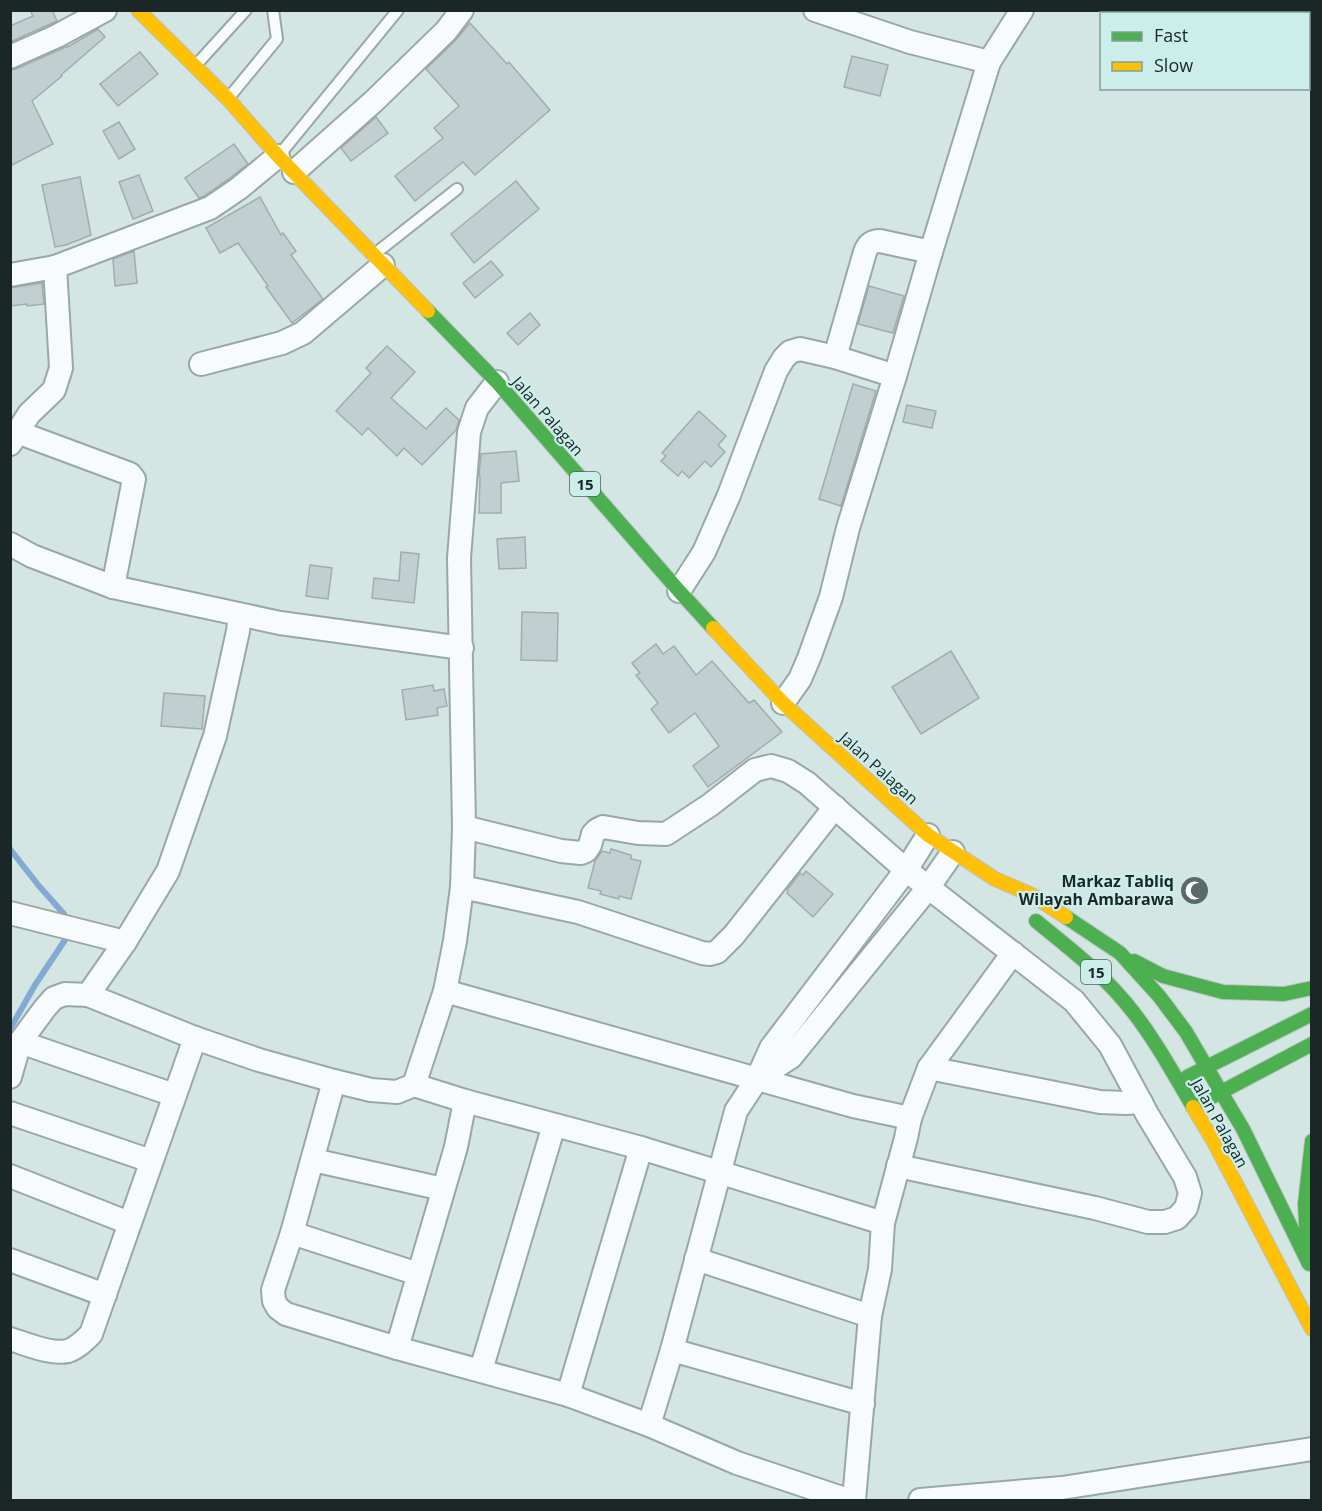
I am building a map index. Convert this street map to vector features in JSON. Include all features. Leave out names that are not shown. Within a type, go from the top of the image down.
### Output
[{"type":"main road","name":"Jalan Palagan","points":[[138,10],[228,99],[286,164],[497,382],[679,591],[783,703],[928,835],[995,879],[1032,895],[1120,954],[1159,996],[1208,1067],[1243,1129],[1310,1265]]},
{"type":"main road","name":"Jalan Palagan","points":[[995,879],[1020,907],[1080,956],[1125,1001],[1155,1042],[1214,1142],[1311,1329]]},
{"type":"main road","name":"15","points":[[1120,954],[1163,976],[1223,992],[1284,994],[1311,988]]},
{"type":"main road","points":[[1178,1082],[1311,1014]]},
{"type":"main road","points":[[1193,1107],[1311,1044]]},
{"type":"main road","points":[[1310,1265],[1305,1204],[1311,1141]]},
{"type":"street","points":[[10,57],[57,36],[105,10]]},
{"type":"street","points":[[10,275],[55,267],[210,208],[238,189],[286,164],[374,101],[446,31],[462,10]]},
{"type":"street","points":[[814,10],[873,20],[910,42],[989,62]]},
{"type":"street","points":[[783,703],[800,679],[831,597],[848,528],[989,62],[1017,14]]},
{"type":"street","points":[[835,357],[865,252],[870,244],[880,241],[931,252]]},
{"type":"street","points":[[201,364],[282,343],[303,333],[379,260]]},
{"type":"street","points":[[55,267],[61,368],[54,390],[17,426],[130,474],[134,479],[113,587]]},
{"type":"street","points":[[679,591],[704,552],[729,495],[776,371],[790,352],[800,349],[835,357],[895,376]]},
{"type":"street","points":[[414,1085],[445,991],[455,941],[462,887],[464,827],[459,558],[470,432],[477,408],[497,382]]},
{"type":"street","points":[[10,544],[32,556],[113,587],[280,623],[462,648]]},
{"type":"street","points":[[88,995],[125,942],[168,871],[215,736],[240,615]]},
{"type":"street","points":[[464,827],[561,851],[580,853],[586,851],[593,834],[603,827],[638,833],[666,834],[710,805],[755,770],[771,766],[788,771],[807,783],[928,888],[1074,1001],[1110,1045],[1185,1177],[1190,1193],[1186,1208],[1177,1218],[1165,1222],[1148,1222],[1095,1208],[898,1166]]},
{"type":"street","points":[[462,887],[578,912],[710,954],[717,952],[734,935],[835,807]]},
{"type":"street","points":[[649,1425],[672,1350],[736,1111],[757,1079],[771,1047],[906,870],[928,835]]},
{"type":"street","points":[[757,1079],[791,1057],[928,888],[953,852]]},
{"type":"street","points":[[10,914],[125,942]]},
{"type":"street","points":[[854,1500],[870,1316],[880,1269],[883,1223],[910,1118],[928,1068],[1013,953]]},
{"type":"street","points":[[445,991],[853,1106],[910,1118]]},
{"type":"street","points":[[10,1077],[20,1042],[45,1008],[54,999],[65,994],[88,995],[195,1038],[259,1060],[371,1090],[398,1092],[414,1085],[640,1148],[883,1223]]},
{"type":"street","points":[[10,1339],[54,1352],[67,1351],[92,1334],[195,1038]]},
{"type":"street","points":[[20,1042],[174,1095]]},
{"type":"street","points":[[928,1068],[1100,1102],[1141,1102]]},
{"type":"street","points":[[334,1081],[292,1233],[273,1290],[274,1301],[278,1308],[286,1314],[397,1348],[568,1395],[649,1425],[737,1463],[848,1500]]},
{"type":"street","points":[[397,1348],[456,1147],[465,1101]]},
{"type":"street","points":[[10,1113],[151,1161]]},
{"type":"street","points":[[481,1370],[555,1125]]},
{"type":"street","points":[[568,1395],[640,1148]]},
{"type":"street","points":[[313,1160],[443,1190]]},
{"type":"street","points":[[10,1176],[129,1223]]},
{"type":"street","points":[[292,1233],[418,1274]]},
{"type":"street","points":[[696,1259],[870,1316]]},
{"type":"street","points":[[10,1260],[105,1295]]},
{"type":"street","points":[[672,1350],[863,1404]]},
{"type":"street","points":[[920,1500],[1062,1488],[1311,1449]]},
{"type":"lane","points":[[195,67],[246,10]]},
{"type":"lane","points":[[228,99],[277,39],[273,10]]},
{"type":"lane","points":[[286,164],[398,10]]},
{"type":"lane","points":[[379,260],[457,189]]},
{"type":"building","points":[[30,10],[52,10],[57,21],[10,42],[10,26],[33,16]]},
{"type":"building","points":[[470,23],[507,64],[509,62],[550,110],[475,175],[463,162],[415,201],[395,176],[443,138],[434,128],[459,106],[426,69]]},
{"type":"building","points":[[98,29],[105,37],[32,101],[53,144],[10,166],[10,70],[68,47]]},
{"type":"building","points":[[140,52],[158,74],[118,106],[100,84]]},
{"type":"building","points":[[852,56],[888,65],[880,96],[844,87]]},
{"type":"building","points":[[376,117],[388,133],[351,161],[341,148]]},
{"type":"building","points":[[119,122],[135,149],[119,159],[103,131]]},
{"type":"building","points":[[234,144],[248,164],[199,198],[185,178]]},
{"type":"building","points":[[139,175],[153,211],[133,219],[119,182]]},
{"type":"building","points":[[80,177],[91,235],[55,247],[42,185]]},
{"type":"building","points":[[516,181],[539,209],[474,263],[451,234]]},
{"type":"building","points":[[260,197],[281,235],[283,233],[296,251],[291,255],[323,299],[292,323],[238,243],[220,253],[206,228]]},
{"type":"building","points":[[134,251],[137,283],[115,286],[113,259]]},
{"type":"building","points":[[491,261],[503,275],[475,298],[463,283]]},
{"type":"building","points":[[42,283],[44,304],[10,306],[10,288]]},
{"type":"building","points":[[869,286],[904,296],[893,333],[858,324]]},
{"type":"building","points":[[530,313],[540,325],[518,345],[507,333]]},
{"type":"building","points":[[387,346],[415,372],[391,398],[426,429],[446,408],[459,420],[456,430],[422,465],[404,448],[397,456],[368,428],[362,435],[336,411],[371,373],[366,368]]},
{"type":"building","points":[[853,384],[876,391],[841,506],[819,499]]},
{"type":"building","points":[[907,405],[936,411],[932,428],[903,422]]},
{"type":"building","points":[[699,411],[726,436],[718,445],[725,452],[711,467],[705,461],[689,478],[682,471],[678,476],[661,461],[666,456],[662,453]]},
{"type":"building","points":[[516,451],[519,481],[501,483],[501,513],[479,513],[481,454]]},
{"type":"building","points":[[525,537],[526,568],[499,569],[497,539]]},
{"type":"building","points":[[401,552],[419,554],[414,603],[372,598],[374,578],[399,581]]},
{"type":"building","points":[[310,565],[332,568],[328,599],[306,596]]},
{"type":"building","points":[[522,612],[558,613],[557,661],[521,660]]},
{"type":"building","points":[[656,644],[663,654],[674,646],[696,675],[712,661],[749,703],[754,700],[782,732],[708,787],[693,766],[719,746],[695,713],[669,733],[651,709],[658,703],[636,675],[640,673],[632,663]]},
{"type":"building","points":[[951,651],[979,698],[921,734],[892,687]]},
{"type":"building","points":[[433,685],[434,691],[444,689],[447,706],[437,708],[438,715],[406,720],[402,690]]},
{"type":"building","points":[[164,693],[205,696],[202,729],[161,726]]},
{"type":"building","points":[[611,849],[631,855],[631,859],[641,861],[631,899],[619,896],[619,899],[588,888],[595,861],[602,851],[610,853]]},
{"type":"building","points":[[806,871],[833,894],[813,917],[787,893],[800,873],[803,875]]},
{"type":"waterway","points":[[10,849],[64,914],[64,923]]},
{"type":"waterway","points":[[10,1029],[35,985],[65,940],[65,933]]},
{"type":"traffic: fast","points":[[428,311],[497,382],[713,628]]},
{"type":"traffic: fast","points":[[1066,917],[1120,953],[1159,996],[1186,1032],[1221,1092]]},
{"type":"traffic: fast","points":[[1036,921],[1094,969],[1125,1002],[1153,1040],[1193,1107],[1312,1044]]},
{"type":"traffic: fast","points":[[1134,961],[1163,976],[1223,992],[1284,994],[1312,988]]},
{"type":"traffic: fast","points":[[1187,1077],[1312,1014]]},
{"type":"traffic: fast","points":[[1221,1092],[1243,1129],[1309,1264]]},
{"type":"traffic: fast","points":[[1308,1262],[1305,1204],[1312,1141]]},
{"type":"traffic: slow","points":[[138,10],[228,99],[278,156],[428,311]]},
{"type":"traffic: slow","points":[[713,628],[783,703],[928,835],[995,879],[1032,895],[1066,917]]},
{"type":"traffic: slow","points":[[1193,1107],[1214,1142],[1312,1329]]},
{"type":"place","name":"Markaz Tabliq Wilayah Ambarawa","points":[[1195,890]]}]
